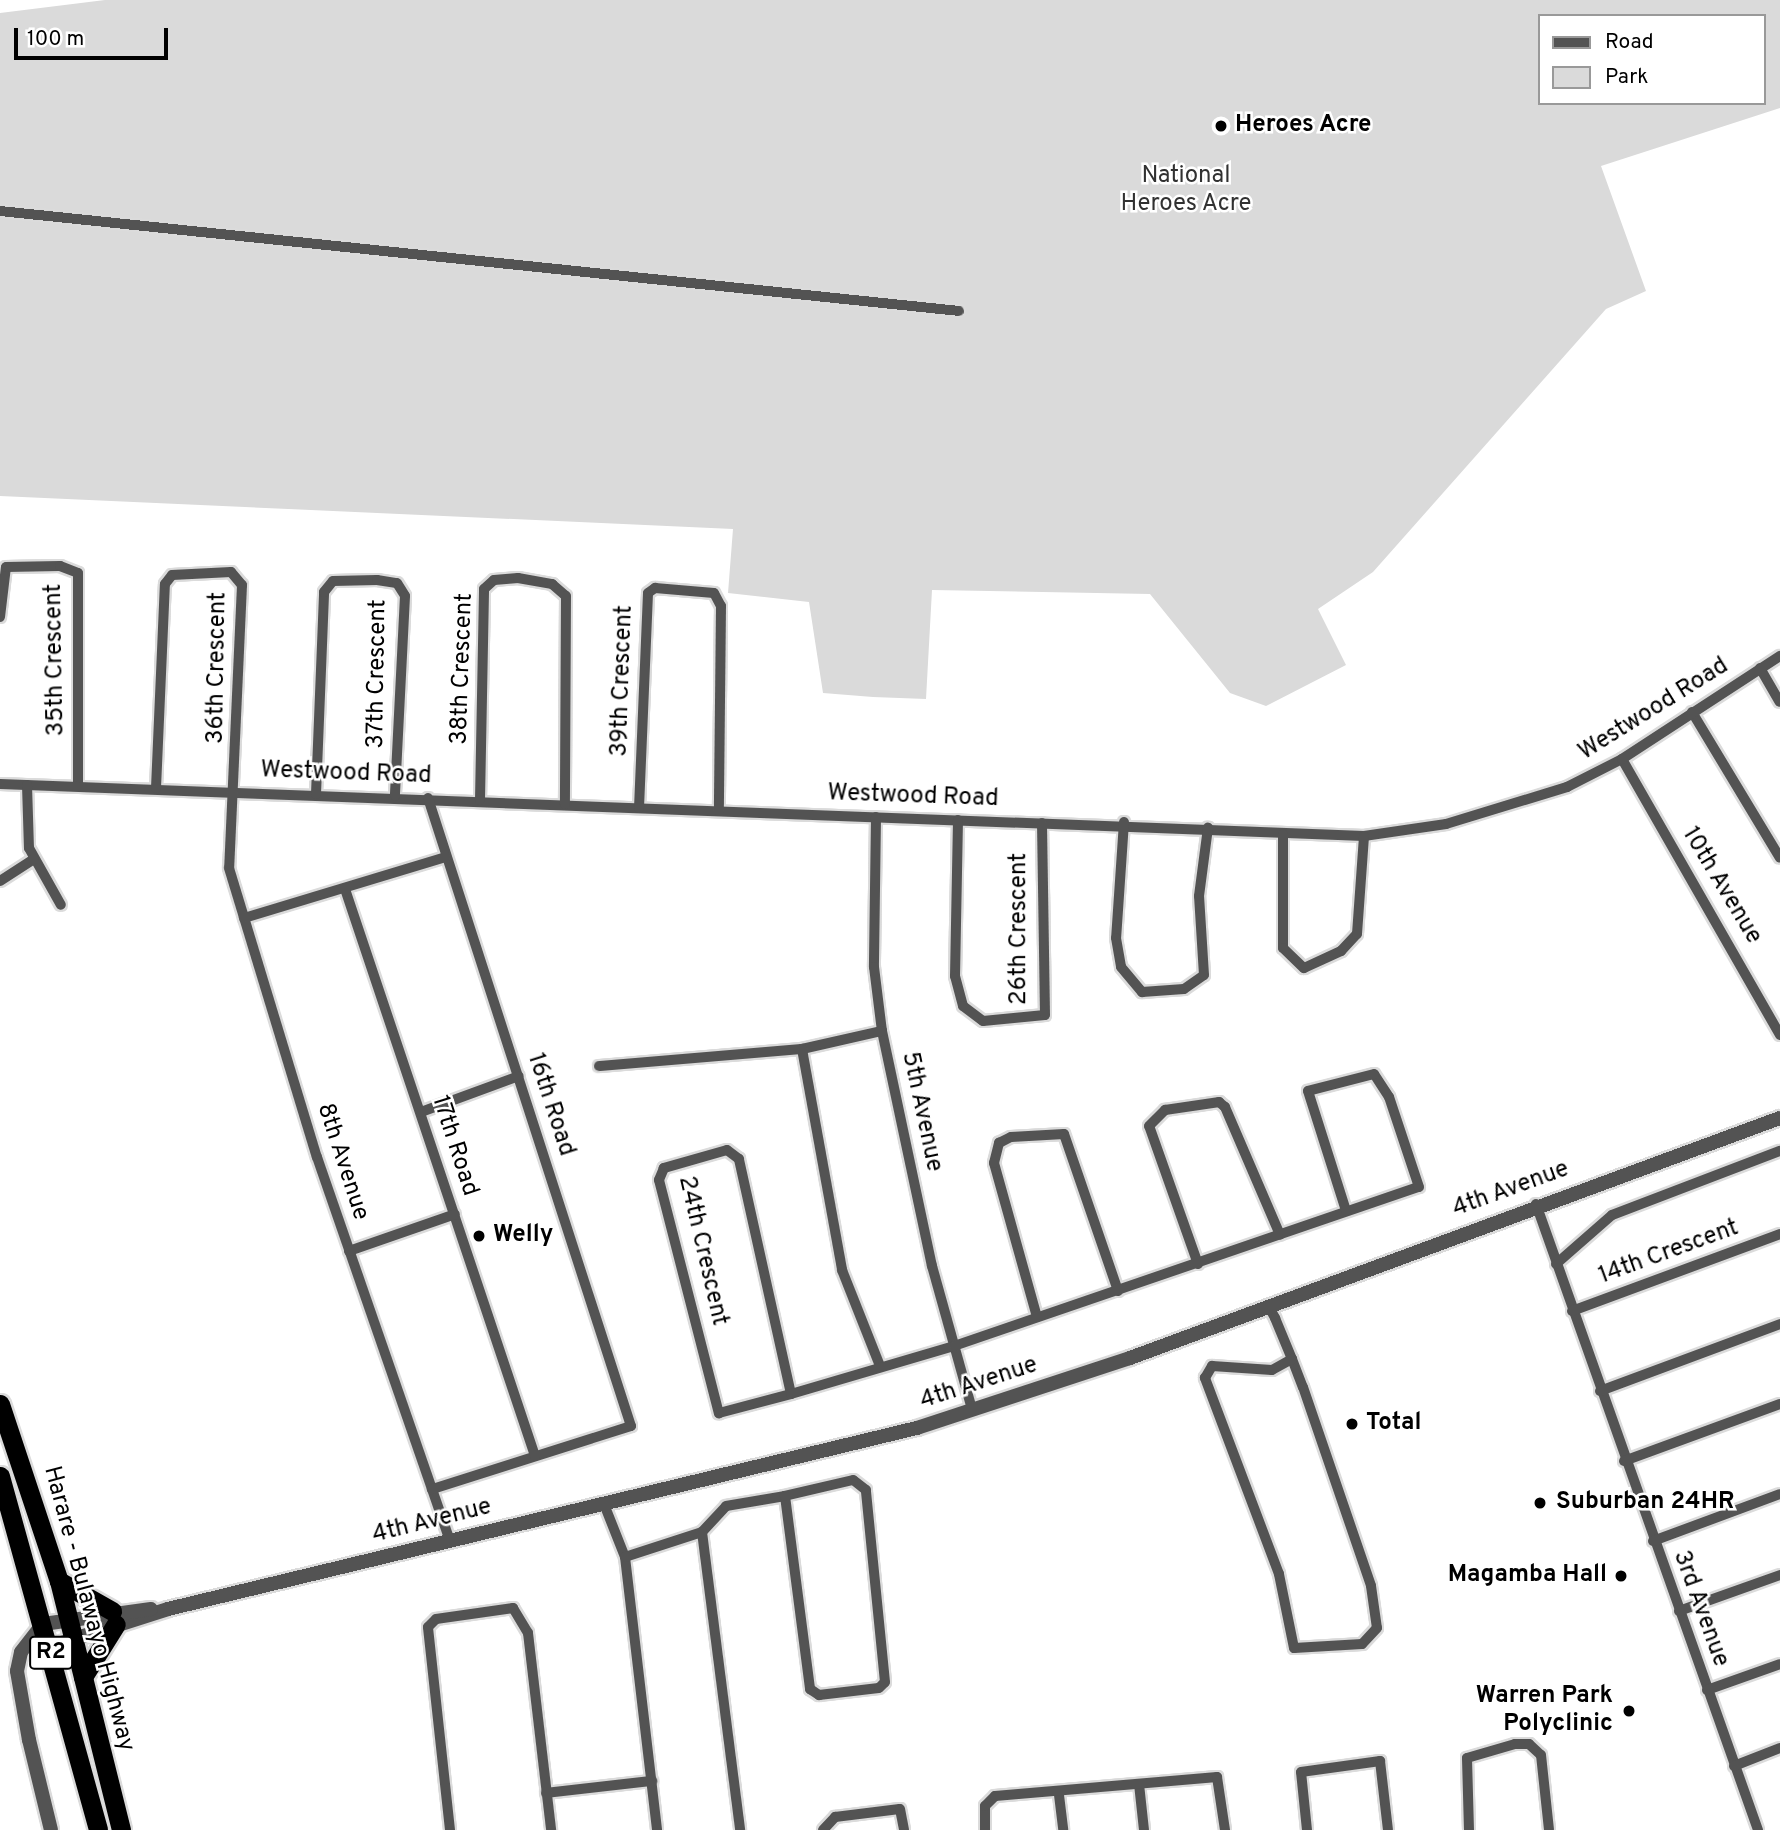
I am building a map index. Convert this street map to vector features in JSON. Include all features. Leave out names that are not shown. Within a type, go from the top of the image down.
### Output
[{"type":"highway","name":"Harare - Bulawayo Highway","points":[[0,1404],[59,1581],[121,1830]]},
{"type":"highway","name":"Harare - Bulawayo Highway","points":[[0,1476],[43,1623],[40,1644],[98,1830]]},
{"type":"highway","points":[[59,1581],[114,1617],[83,1676]]},
{"type":"street","points":[[0,211],[959,311]]},
{"type":"street","name":"35th Crescent","points":[[0,617],[6,567],[60,566],[78,573],[78,786]]},
{"type":"street","name":"36th Crescent","points":[[156,788],[165,584],[172,575],[211,571],[231,572],[242,585],[237,791]]},
{"type":"street","name":"38th Crescent","points":[[480,800],[484,589],[494,580],[518,578],[552,584],[566,596],[565,804]]},
{"type":"street","name":"37th Crescent","points":[[316,794],[324,592],[333,581],[377,580],[397,583],[405,596],[396,796]]},
{"type":"street","name":"39th Crescent","points":[[639,808],[648,593],[655,588],[714,593],[721,606],[719,811]]},
{"type":"street","name":"Westwood Road","points":[[0,784],[396,796],[1042,823],[1124,822],[1283,834],[1364,836],[1504,809],[1622,759],[1780,656]]},
{"type":"street","points":[[1760,668],[1780,702]]},
{"type":"street","points":[[1692,712],[1780,858]]},
{"type":"street","name":"10th Avenue","points":[[1622,759],[1780,1035]]},
{"type":"street","points":[[27,785],[34,859],[61,905]]},
{"type":"street","name":"8th Avenue","points":[[237,791],[228,860],[244,918],[349,1251],[450,1540]]},
{"type":"street","name":"16th Road","points":[[428,798],[631,1426],[535,1456]]},
{"type":"street","name":"5th Avenue","points":[[876,817],[874,967],[883,1031],[954,1346],[972,1409]]},
{"type":"street","name":"26th Crescent","points":[[958,820],[955,976],[963,1006],[983,1021],[1045,1015],[1042,823]]},
{"type":"street","points":[[1124,822],[1116,938],[1121,967],[1142,992],[1184,989],[1204,975],[1199,896],[1208,828]]},
{"type":"street","points":[[1283,834],[1283,948],[1304,968],[1341,951],[1357,934],[1364,836]]},
{"type":"street","points":[[244,918],[345,890],[446,857]]},
{"type":"street","points":[[0,881],[34,859]]},
{"type":"street","name":"17th Road","points":[[345,890],[535,1456]]},
{"type":"street","points":[[599,1066],[802,1049],[883,1031]]},
{"type":"street","points":[[802,1049],[842,1270],[880,1366]]},
{"type":"street","points":[[421,1112],[519,1076]]},
{"type":"street","points":[[791,1394],[954,1346],[1419,1187],[1379,1076],[1308,1091],[1346,1211]]},
{"type":"street","points":[[1198,1264],[1149,1126],[1165,1110],[1219,1102],[1225,1107],[1280,1236]]},
{"type":"street","name":"4th Avenue","points":[[114,1617],[168,1609],[450,1540],[844,1449],[972,1409],[1269,1307],[1536,1204],[1780,1118]]},
{"type":"street","points":[[1037,1317],[994,1163],[999,1143],[1011,1137],[1064,1134],[1118,1291]]},
{"type":"street","name":"24th Crescent","points":[[727,1150],[741,1163],[791,1394],[719,1412],[659,1180],[664,1168],[688,1158],[727,1150]]},
{"type":"street","points":[[1556,1264],[1612,1214],[1780,1151]]},
{"type":"street","name":"3rd Avenue","points":[[1536,1204],[1624,1461],[1758,1830]]},
{"type":"street","points":[[349,1251],[455,1214]]},
{"type":"street","name":"14th Crescent","points":[[1572,1311],[1780,1234]]},
{"type":"street","points":[[1269,1307],[1292,1359],[1371,1586],[1377,1628],[1362,1644],[1294,1648],[1279,1574],[1205,1378],[1212,1366],[1272,1370],[1292,1359]]},
{"type":"street","points":[[1600,1391],[1780,1324]]},
{"type":"street","points":[[1624,1461],[1780,1404]]},
{"type":"street","points":[[432,1489],[535,1456]]},
{"type":"street","points":[[625,1557],[702,1532],[726,1506],[853,1480],[866,1490],[885,1682],[879,1688],[819,1695],[810,1689],[785,1496]]},
{"type":"street","points":[[1653,1541],[1780,1494]]},
{"type":"street","points":[[604,1504],[625,1557],[657,1830]]},
{"type":"street","points":[[702,1532],[740,1830]]},
{"type":"street","points":[[1679,1611],[1780,1575]]},
{"type":"street","points":[[450,1830],[427,1632],[436,1619],[518,1612],[528,1633],[551,1830]]},
{"type":"street","points":[[43,1623],[67,1616],[114,1617]]},
{"type":"street","points":[[51,1830],[17,1671],[40,1644],[73,1640],[114,1617]]},
{"type":"street","points":[[1707,1690],[1780,1664]]},
{"type":"street","points":[[1469,1830],[1467,1758],[1515,1744],[1529,1744],[1541,1755],[1549,1830]]},
{"type":"street","points":[[1734,1766],[1780,1748]]},
{"type":"street","points":[[1307,1830],[1301,1772],[1380,1761],[1388,1830]]},
{"type":"street","points":[[985,1830],[984,1812],[995,1796],[1059,1795],[1217,1777],[1225,1830]]},
{"type":"street","points":[[546,1793],[652,1781]]},
{"type":"street","points":[[1139,1784],[1144,1830]]},
{"type":"street","points":[[1059,1795],[1063,1830]]},
{"type":"street","points":[[823,1830],[835,1817],[900,1809],[904,1830]]},
{"type":"green space","name":"National Heroes Acre","points":[[105,0],[1780,0],[1780,108],[1601,166],[1646,291],[1606,309],[1373,572],[1318,609],[1346,665],[1266,706],[1230,693],[1150,594],[932,590],[926,699],[823,693],[809,602],[728,593],[733,529],[0,496],[0,13]]},
{"type":"place","name":"Heroes Acre","points":[[1221,126]]},
{"type":"place","name":"Welly","points":[[479,1236]]},
{"type":"place","name":"Total","points":[[1352,1424]]},
{"type":"place","name":"Suburban 24HR","points":[[1540,1503]]},
{"type":"place","name":"Magamba Hall","points":[[1621,1576]]},
{"type":"place","name":"Warren Park Polyclinic","points":[[1629,1711]]}]
